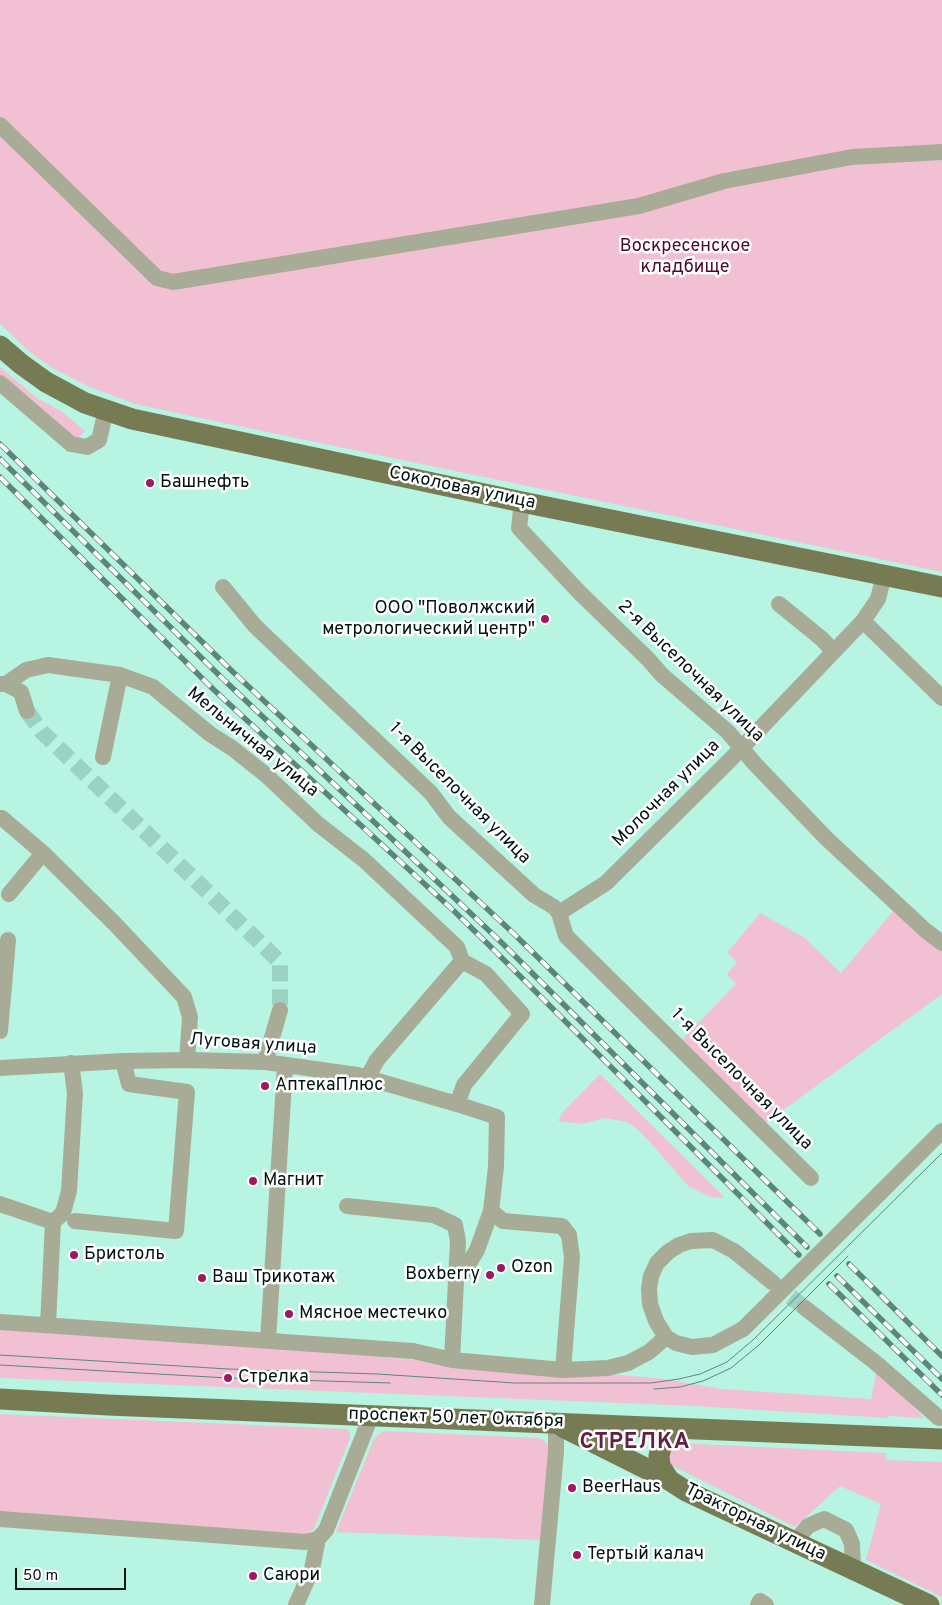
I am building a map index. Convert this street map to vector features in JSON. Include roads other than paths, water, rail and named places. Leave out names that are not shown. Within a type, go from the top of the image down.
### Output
[{"type":"main road","name":"Соколовая улица","points":[[0,346],[20,364],[46,382],[85,403],[132,419],[522,502],[942,587]]},
{"type":"main road","name":"проспект 50 лет Октября","points":[[0,1399],[942,1440]]},
{"type":"main road","name":"Тракторная улица","points":[[556,1423],[669,1480],[686,1491],[853,1569],[920,1603]]},
{"type":"main road","points":[[669,1480],[660,1466],[659,1456],[661,1447],[668,1436],[682,1429]]},
{"type":"street","points":[[0,125],[157,278],[174,282],[639,206],[724,181],[852,157],[942,152]]},
{"type":"street","points":[[0,383],[71,444],[87,446],[99,440],[106,410]]},
{"type":"street","name":"2-я Выселочная улица","points":[[522,502],[519,528],[580,593],[662,675],[728,732],[755,764],[827,839],[925,930],[942,943]]},
{"type":"street","name":"Молочная улица","points":[[559,913],[606,883],[863,621],[878,599],[884,576]]},
{"type":"street","name":"1-я Выселочная улица","points":[[223,587],[255,626],[431,793],[448,818],[534,895],[554,907],[559,913],[566,936],[811,1178]]},
{"type":"street","points":[[779,604],[822,639],[833,652]]},
{"type":"street","points":[[863,621],[942,698]]},
{"type":"street","name":"Мельничная улица","points":[[3,684],[26,670],[48,666],[120,676],[153,687],[210,734],[232,748],[266,775],[318,824],[364,860],[457,947],[462,961]]},
{"type":"street","points":[[103,757],[120,676]]},
{"type":"street","points":[[3,684],[21,692],[27,711]]},
{"type":"street","points":[[0,818],[43,853],[115,924],[184,997],[190,1017],[188,1060]]},
{"type":"street","points":[[9,894],[43,853]]},
{"type":"street","points":[[0,1031],[8,940]]},
{"type":"street","points":[[367,1078],[377,1060],[462,961],[486,974],[522,1014],[464,1085],[457,1104]]},
{"type":"street","points":[[265,1062],[280,1010]]},
{"type":"street","name":"Луговая улица","points":[[0,1068],[71,1063],[188,1060],[265,1062],[357,1074],[497,1117],[496,1167],[491,1211]]},
{"type":"street","points":[[74,1221],[176,1230],[187,1092],[129,1084],[123,1061]]},
{"type":"street","points":[[48,1325],[53,1222],[63,1213],[69,1191],[75,1093],[71,1063]]},
{"type":"street","points":[[268,1341],[285,1066]]},
{"type":"street","points":[[772,1282],[734,1251],[713,1240],[691,1240],[668,1252],[657,1263],[650,1276],[650,1304],[656,1321],[666,1337],[676,1342],[692,1346],[713,1345],[744,1329],[942,1131]]},
{"type":"street","points":[[0,1204],[53,1222]]},
{"type":"street","points":[[347,1206],[434,1215],[455,1225],[458,1240],[452,1360]]},
{"type":"street","points":[[456,1274],[463,1273],[477,1250],[491,1211],[503,1221],[562,1226],[569,1235],[572,1257],[563,1370]]},
{"type":"street","points":[[805,1308],[876,1363],[939,1418]]},
{"type":"street","points":[[0,1322],[413,1351],[452,1360],[563,1370],[608,1368],[628,1363],[649,1352],[666,1337]]},
{"type":"street","points":[[296,1605],[312,1568],[318,1539],[326,1530],[371,1416]]},
{"type":"street","points":[[542,1605],[556,1452],[556,1423]]},
{"type":"street","points":[[0,1519],[305,1542],[318,1539]]},
{"type":"street","points":[[795,1542],[808,1526],[824,1519],[846,1530],[852,1544],[853,1569]]},
{"type":"street","points":[[758,1605],[760,1601],[766,1605]]},
{"type":"tunnel","points":[[27,711],[42,732],[280,962],[280,1010]]},
{"type":"tunnel","points":[[772,1282],[805,1308]]},
{"type":"tram line","points":[[0,1355],[228,1369],[377,1374],[515,1383],[651,1383],[679,1379],[700,1374],[727,1362],[754,1339],[942,1153]]},
{"type":"tram line","points":[[654,1389],[680,1387],[703,1381],[731,1368],[759,1345],[848,1256]]},
{"type":"tram line","points":[[0,1365],[228,1378],[390,1383]]},
{"type":"railway","points":[[0,444],[233,672],[512,932],[820,1234]]},
{"type":"railway","points":[[0,459],[224,680],[501,942],[807,1247]]},
{"type":"railway","points":[[0,477],[214,690],[455,912],[799,1255]]},
{"type":"railway","points":[[849,1264],[942,1356]]},
{"type":"railway","points":[[837,1276],[942,1379]]},
{"type":"railway","points":[[829,1284],[942,1395]]},
{"type":"place","name":"Башнефть","points":[[150,483]]},
{"type":"place","name":"ООО \"Поволжский метрологический центр\"","points":[[545,619]]},
{"type":"place","name":"АптекаПлюс","points":[[265,1086]]},
{"type":"place","name":"Магнит","points":[[253,1181]]},
{"type":"place","name":"Бристоль","points":[[74,1255]]},
{"type":"place","name":"Ozon","points":[[501,1268]]},
{"type":"place","name":"Boxberry","points":[[490,1275]]},
{"type":"place","name":"Ваш Трикотаж","points":[[202,1278]]},
{"type":"place","name":"Мясное местечко","points":[[289,1314]]},
{"type":"place","name":"Стрелка","points":[[228,1378]]},
{"type":"place","name":"BeerHaus","points":[[572,1488]]},
{"type":"place","name":"Тертый калач","points":[[577,1555]]},
{"type":"place","name":"Саюри","points":[[253,1576]]},
{"type":"district","name":"СТРЕЛКА","points":[[635,1444]]},
{"type":"park label","name":"Воскресенское кладбище","points":[[685,257]]}]
